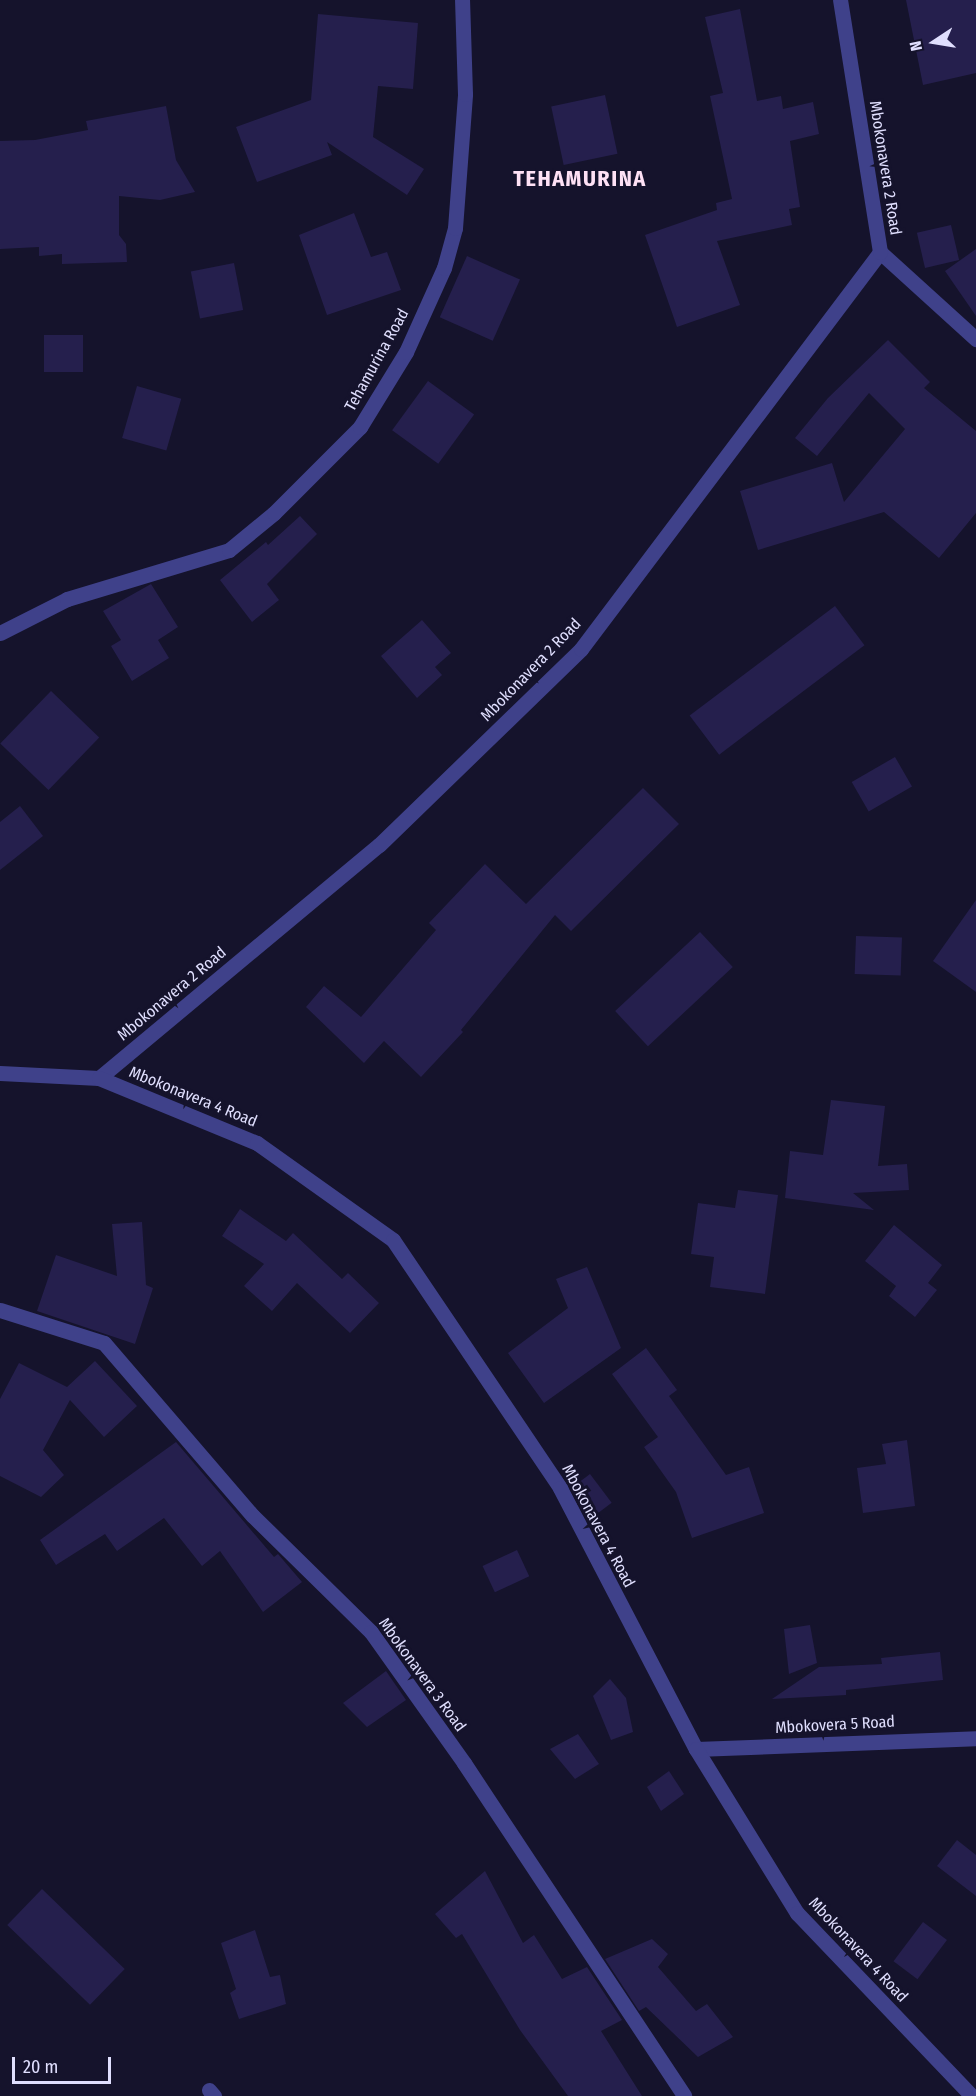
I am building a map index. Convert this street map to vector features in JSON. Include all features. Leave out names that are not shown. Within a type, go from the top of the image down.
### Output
[{"type":"street","name":"Tehamurina Road","points":[[0,633],[67,599],[229,550],[274,513],[360,427],[406,352],[444,268],[455,228],[465,94],[462,0]]},
{"type":"street","name":"Mbokonavera 2 Road","points":[[99,1078],[379,845],[581,649],[880,252],[840,0]]},
{"type":"street","points":[[880,252],[976,339]]},
{"type":"street","points":[[0,1073],[99,1078]]},
{"type":"street","name":"Mbokonavera 4 Road","points":[[99,1078],[257,1143],[393,1240],[560,1488],[696,1749],[797,1913],[972,2096]]},
{"type":"street","name":"Mbokonavera 3 Road","points":[[0,1310],[104,1343],[253,1516],[371,1632],[464,1763],[684,2096]]},
{"type":"street","name":"Mbokovera 5 Road","points":[[696,1749],[976,1738]]},
{"type":"building","points":[[906,0],[976,0],[976,73],[923,85]]},
{"type":"building","points":[[740,9],[757,101],[781,96],[783,109],[813,102],[819,134],[790,141],[800,207],[789,209],[792,225],[717,241],[740,305],[677,327],[645,235],[717,210],[716,203],[732,199],[710,96],[723,93],[705,17]]},
{"type":"building","points":[[318,14],[418,23],[413,89],[378,86],[373,137],[424,169],[407,195],[327,142],[332,155],[257,182],[236,127],[311,100]]},
{"type":"building","points":[[605,95],[617,154],[564,165],[551,106]]},
{"type":"building","points":[[166,106],[176,160],[195,192],[160,200],[119,196],[119,235],[126,244],[127,262],[62,264],[62,254],[39,256],[39,247],[0,249],[0,141],[35,140],[88,130],[86,121]]},
{"type":"building","points":[[354,213],[371,257],[387,252],[401,290],[327,315],[299,235]]},
{"type":"building","points":[[951,225],[959,260],[925,268],[917,233]]},
{"type":"building","points":[[976,249],[976,316],[945,271]]},
{"type":"building","points":[[467,256],[520,280],[493,341],[440,317]]},
{"type":"building","points":[[234,263],[243,310],[200,319],[191,271]]},
{"type":"building","points":[[44,335],[83,335],[83,372],[44,372]]},
{"type":"building","points":[[888,340],[930,382],[924,388],[976,431],[976,513],[939,558],[884,512],[758,550],[740,491],[832,463],[844,502],[905,429],[869,393],[817,456],[795,438],[828,398]]},
{"type":"building","points":[[428,381],[474,415],[438,464],[392,430]]},
{"type":"building","points":[[137,386],[181,399],[166,451],[122,438]]},
{"type":"building","points":[[300,516],[317,534],[267,584],[279,600],[252,622],[220,580],[266,542],[268,545]]},
{"type":"building","points":[[151,584],[178,627],[158,640],[169,658],[132,681],[111,646],[121,640],[103,611]]},
{"type":"building","points":[[835,606],[864,645],[719,755],[690,716]]},
{"type":"building","points":[[422,620],[451,653],[435,667],[442,675],[417,698],[381,656]]},
{"type":"building","points":[[51,691],[99,738],[48,790],[0,744]]},
{"type":"building","points":[[895,757],[912,786],[869,811],[852,782]]},
{"type":"building","points":[[643,788],[679,824],[571,931],[555,915],[461,1030],[463,1032],[421,1077],[384,1041],[364,1063],[306,1007],[324,986],[361,1017],[436,930],[429,923],[485,864],[526,904]]},
{"type":"building","points":[[20,806],[43,836],[0,870],[0,822]]},
{"type":"building","points":[[976,900],[976,992],[933,961]]},
{"type":"building","points":[[700,932],[733,967],[648,1046],[615,1011]]},
{"type":"building","points":[[856,936],[902,938],[901,976],[855,974]]},
{"type":"building","points":[[831,1100],[885,1106],[878,1166],[907,1164],[909,1190],[853,1193],[874,1210],[785,1198],[790,1151],[823,1155]]},
{"type":"building","points":[[738,1190],[778,1195],[765,1294],[710,1287],[714,1257],[691,1254],[698,1203],[735,1208]]},
{"type":"building","points":[[240,1209],[286,1241],[293,1233],[342,1279],[348,1273],[379,1303],[350,1333],[297,1283],[272,1311],[244,1286],[264,1264],[222,1236]]},
{"type":"building","points":[[142,1222],[146,1285],[153,1288],[135,1344],[37,1311],[56,1255],[117,1276],[112,1224]]},
{"type":"building","points":[[894,1225],[942,1265],[928,1283],[937,1290],[915,1317],[889,1296],[896,1286],[865,1261]]},
{"type":"building","points":[[587,1267],[621,1348],[544,1403],[508,1353],[568,1308],[556,1279]]},
{"type":"building","points":[[646,1348],[677,1390],[669,1396],[726,1475],[749,1467],[764,1513],[692,1538],[676,1492],[644,1447],[658,1437],[612,1374]]},
{"type":"building","points":[[95,1361],[137,1406],[104,1437],[70,1400],[43,1450],[64,1475],[41,1497],[0,1476],[0,1399],[19,1363],[67,1387]]},
{"type":"building","points":[[907,1440],[915,1506],[863,1513],[857,1468],[886,1464],[882,1444]]},
{"type":"building","points":[[176,1442],[274,1557],[278,1554],[302,1582],[263,1612],[220,1551],[202,1566],[164,1518],[117,1551],[105,1534],[56,1565],[40,1540]]},
{"type":"building","points":[[590,1474],[612,1503],[592,1517],[571,1488]]},
{"type":"building","points":[[517,1550],[529,1576],[495,1592],[483,1566]]},
{"type":"building","points":[[810,1625],[817,1663],[789,1674],[784,1629]]},
{"type":"building","points":[[940,1652],[943,1680],[846,1690],[846,1695],[772,1699],[819,1667],[882,1664],[881,1658]]},
{"type":"building","points":[[386,1671],[406,1700],[367,1727],[343,1703]]},
{"type":"building","points":[[610,1679],[626,1698],[633,1732],[611,1740],[593,1696]]},
{"type":"building","points":[[578,1734],[599,1764],[575,1779],[550,1749]]},
{"type":"building","points":[[669,1771],[684,1794],[661,1811],[647,1787]]},
{"type":"building","points":[[957,1840],[976,1855],[976,1896],[937,1866]]},
{"type":"building","points":[[485,1871],[523,1943],[534,1935],[562,1979],[587,1967],[622,2020],[601,2031],[642,2096],[568,2096],[520,2030],[462,1934],[456,1938],[435,1914]]},
{"type":"building","points":[[42,1889],[125,1969],[90,2005],[7,1925]]},
{"type":"building","points":[[923,1922],[947,1940],[917,1979],[894,1961]]},
{"type":"building","points":[[255,1930],[270,1977],[280,1975],[286,2004],[239,2019],[230,1993],[236,1989],[221,1943]]},
{"type":"building","points":[[652,1939],[668,1954],[658,1967],[696,2011],[707,2004],[733,2037],[698,2057],[646,2007],[639,2011],[605,1959]]},
{"type":"district","name":"TEHAMURINA","points":[[580,179]]}]
